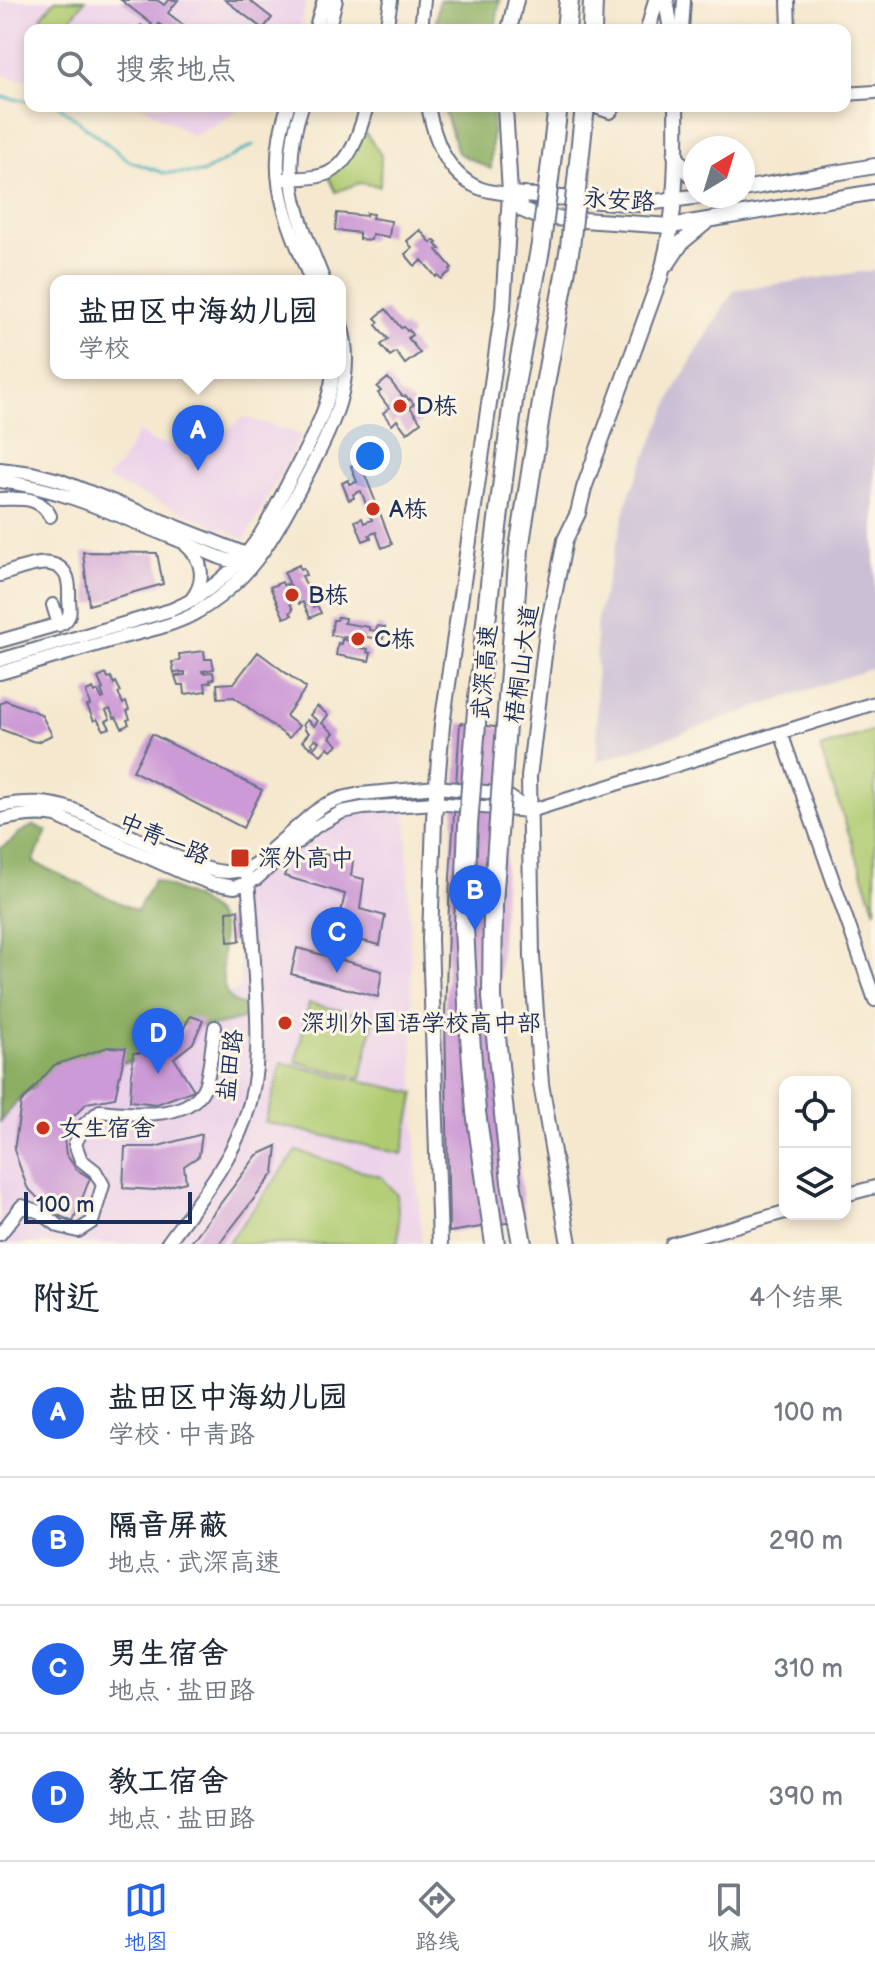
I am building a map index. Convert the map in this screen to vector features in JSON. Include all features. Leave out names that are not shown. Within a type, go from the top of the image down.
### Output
[{"type":"highway","points":[[567,24],[569,0]]},
{"type":"highway","points":[[592,24],[593,0]]},
{"type":"highway","name":"武深高速","points":[[495,1244],[476,1112],[469,1023],[464,927],[468,825],[491,575],[515,385],[541,244],[557,112]]},
{"type":"highway","name":"武深高速","points":[[522,1244],[511,1182],[492,997],[493,902],[519,549],[570,247],[584,112]]},
{"type":"main road","points":[[510,24],[516,0]]},
{"type":"main road","points":[[516,0],[516,24]]},
{"type":"main road","points":[[650,24],[656,0]]},
{"type":"main road","points":[[666,0],[670,24]]},
{"type":"main road","points":[[440,1244],[430,939],[435,803],[442,725],[500,336],[510,194],[505,112]]},
{"type":"main road","name":"梧桐山大道","points":[[569,1244],[541,1084],[532,956],[529,777],[547,631],[565,540],[578,513],[667,251],[673,200],[676,112]]},
{"type":"main road","points":[[675,155],[683,166]]},
{"type":"main road","points":[[755,187],[875,166]]},
{"type":"main road","name":"永安路","points":[[510,194],[523,210],[539,217],[671,226],[875,192]]},
{"type":"main road","name":"永安路","points":[[510,194],[629,204],[683,199]]},
{"type":"main road","points":[[660,278],[682,242],[713,219]]},
{"type":"street","points":[[317,24],[324,0]]},
{"type":"street","points":[[330,24],[336,0]]},
{"type":"street","points":[[387,24],[391,0]]},
{"type":"street","points":[[422,24],[424,0]]},
{"type":"street","points":[[682,24],[684,0]]},
{"type":"street","points":[[788,0],[789,24]]},
{"type":"street","points":[[851,94],[875,92]]},
{"type":"street","points":[[286,112],[279,140],[284,179],[322,275]]},
{"type":"street","points":[[300,112],[284,179],[282,203],[309,275]]},
{"type":"street","points":[[284,179],[320,176],[333,171],[344,160],[356,138],[365,112]]},
{"type":"street","name":"永安路","points":[[430,112],[439,146],[455,171],[479,188],[510,194]]},
{"type":"street","points":[[0,673],[181,620],[211,602],[246,560],[264,527],[315,431],[332,379]]},
{"type":"street","points":[[0,660],[183,606],[246,560],[276,532],[322,447],[334,420],[345,379]]},
{"type":"street","points":[[0,469],[59,480],[246,560]]},
{"type":"street","points":[[0,481],[60,493],[179,540],[246,560]]},
{"type":"street","points":[[0,499],[36,501],[50,516]]},
{"type":"street","points":[[179,540],[192,550],[201,574],[198,590],[183,606]]},
{"type":"street","points":[[0,575],[52,564],[68,578],[70,612],[67,620],[59,625],[0,641]]},
{"type":"street","points":[[53,605],[59,625]]},
{"type":"street","points":[[248,883],[264,873],[315,827],[342,812],[435,803],[530,811],[875,703]]},
{"type":"street","points":[[781,733],[875,1000]]},
{"type":"street","points":[[246,869],[265,857],[325,805],[360,794],[437,787],[505,794],[530,811]]},
{"type":"street","name":"中青一路","points":[[0,806],[43,802],[58,804],[192,864],[223,872],[246,869]]},
{"type":"street","name":"中青一路","points":[[0,820],[30,814],[56,816],[211,883],[235,887],[248,883]]},
{"type":"street","name":"盐田路","points":[[167,1244],[229,1152],[245,1121],[252,1094],[258,1030],[246,869]]},
{"type":"street","points":[[0,1234],[22,1206],[40,1212],[59,1226],[78,1231],[92,1222],[103,1185],[95,1171],[81,1160],[75,1144],[85,1124],[100,1111],[152,1115],[180,1108],[198,1098],[205,1084],[215,1027]]},
{"type":"street","points":[[851,1193],[875,1187]]},
{"type":"street","points":[[672,1244],[779,1214]]},
{"type":"shaded area","points":[[0,0],[307,0],[301,24],[24,24],[24,79],[8,77],[0,71]]},
{"type":"shaded area","points":[[152,112],[233,112],[194,136]]},
{"type":"shaded area","points":[[875,270],[875,667],[597,762],[596,623],[629,495],[678,383],[734,290]]},
{"type":"shaded area","points":[[244,417],[302,435],[245,539],[106,479],[121,463],[138,431],[153,442],[176,446],[220,435]]},
{"type":"shaded area","name":"深圳外国语学校高中部","points":[[406,805],[417,1180],[422,1244],[0,1244],[0,1109],[14,1087],[240,988],[235,893],[266,873],[351,806]]},
{"type":"green space","points":[[55,0],[85,0],[67,24],[50,24],[41,17]]},
{"type":"green space","points":[[439,0],[500,0],[496,24],[436,24]]},
{"type":"green space","points":[[445,112],[493,112],[491,169],[458,153]]},
{"type":"green space","points":[[366,133],[381,155],[380,186],[359,183],[336,192],[328,175]]},
{"type":"green space","points":[[875,730],[875,911],[820,748]]},
{"type":"green space","points":[[34,825],[47,831],[33,862],[137,911],[154,880],[189,896],[213,912],[221,928],[223,982],[227,993],[234,1002],[246,1006],[247,1013],[243,1019],[219,1025],[186,1024],[172,1027],[159,1034],[137,1059],[41,1083],[22,1095],[0,1122],[0,848]]},
{"type":"green space","points":[[309,1003],[374,1018],[361,1078],[296,1062]]},
{"type":"green space","points":[[282,1063],[415,1093],[402,1154],[265,1122]]},
{"type":"green space","points":[[297,1151],[382,1177],[397,1195],[397,1244],[227,1244]]},
{"type":"building","points":[[121,0],[157,0],[164,5],[168,0],[178,0],[168,13],[182,24],[152,24]]},
{"type":"building","points":[[225,0],[249,0],[272,18],[267,24],[256,24]]},
{"type":"building","points":[[337,213],[373,214],[372,218],[391,221],[389,237],[372,234],[371,240],[359,239],[359,233],[335,230]]},
{"type":"building","points":[[420,230],[431,243],[434,240],[437,243],[440,249],[437,250],[452,268],[441,279],[422,260],[415,266],[405,254],[412,248],[407,241]]},
{"type":"building","points":[[386,309],[401,328],[409,330],[412,335],[408,338],[420,353],[405,364],[396,352],[390,356],[381,345],[388,339],[376,325],[379,322],[375,318]]},
{"type":"building","name":"D栋","points":[[388,378],[403,397],[406,396],[414,404],[410,407],[421,422],[407,433],[397,420],[392,425],[383,413],[389,408],[377,387]]},
{"type":"building","name":"A栋","points":[[360,462],[392,544],[382,548],[376,532],[363,541],[355,521],[362,518],[364,523],[372,520],[361,491],[349,500],[342,483],[348,480],[349,484],[357,482],[351,466]]},
{"type":"building","points":[[83,552],[157,553],[163,584],[89,605]]},
{"type":"building","name":"B栋","points":[[299,565],[306,575],[302,576],[313,600],[310,601],[313,607],[317,605],[321,613],[310,618],[303,602],[299,604],[297,600],[290,603],[292,615],[284,618],[270,587],[282,582],[292,589],[284,572]]},
{"type":"building","name":"C栋","points":[[345,618],[344,623],[369,627],[369,630],[376,631],[377,626],[385,627],[383,639],[366,637],[365,641],[361,640],[360,648],[368,649],[367,652],[371,653],[369,661],[336,655],[338,643],[341,644],[342,639],[349,641],[349,638],[331,635],[333,620]]},
{"type":"building","points":[[204,651],[205,659],[212,659],[214,669],[202,671],[213,672],[214,679],[205,683],[206,691],[185,694],[184,685],[178,685],[175,676],[185,675],[185,672],[174,673],[172,662],[180,661],[179,654]]},
{"type":"building","points":[[258,652],[306,688],[286,716],[299,726],[289,738],[234,697],[218,698],[217,684],[234,683]]},
{"type":"building","points":[[106,674],[114,684],[116,682],[123,704],[126,702],[129,710],[129,724],[122,728],[110,709],[106,711],[110,719],[106,721],[110,728],[104,730],[97,719],[94,721],[87,706],[90,705],[86,692],[93,689],[104,698],[98,678]]},
{"type":"building","points":[[5,700],[41,714],[52,735],[37,742],[0,729],[0,704]]},
{"type":"building","points":[[317,706],[328,715],[322,723],[334,733],[330,737],[338,745],[331,750],[328,747],[321,755],[313,749],[319,742],[315,739],[311,748],[302,741],[309,733],[303,725],[307,720],[314,726],[318,721],[310,715]]},
{"type":"building","points":[[460,723],[512,729],[499,985],[525,1220],[449,1232],[445,1015]]},
{"type":"building","points":[[152,734],[262,790],[243,828],[133,771]]},
{"type":"building","points":[[315,852],[353,861],[351,876],[364,879],[360,909],[385,916],[380,945],[336,935],[345,894],[284,876],[291,857],[310,863]]},
{"type":"building","points":[[238,910],[240,941],[228,942],[227,911]]},
{"type":"building","points":[[297,948],[382,971],[378,997],[291,974]]},
{"type":"building","points":[[190,1016],[203,1020],[193,1043],[174,1058],[194,1090],[157,1104],[130,1101],[133,1053],[157,1053],[178,1040]]},
{"type":"building","name":"女生宿舍","points":[[108,1047],[126,1048],[115,1098],[87,1103],[71,1119],[64,1138],[66,1154],[76,1169],[90,1178],[73,1222],[51,1212],[27,1187],[14,1150],[21,1103],[54,1065]]},
{"type":"building","points":[[202,1134],[199,1156],[184,1166],[186,1182],[155,1190],[123,1188],[125,1147],[155,1147]]},
{"type":"building","points":[[277,1146],[274,1173],[219,1244],[190,1244],[257,1155]]},
{"type":"waterway","points":[[0,97],[24,100]]},
{"type":"waterway","points":[[67,112],[129,161],[164,173],[202,173],[253,145]]},
{"type":"place","name":"D栋","points":[[400,406]]},
{"type":"place","name":"盐田区中海幼儿园","points":[[198,471]]},
{"type":"place","name":"A栋","points":[[373,509]]},
{"type":"place","name":"B栋","points":[[292,595]]},
{"type":"place","name":"C栋","points":[[358,639]]},
{"type":"place","name":"深外高中","points":[[240,858]]},
{"type":"place","name":"隔音屏蔽","points":[[475,931]]},
{"type":"place","name":"男生宿舍","points":[[337,973]]},
{"type":"place","name":"深圳外国语学校高中部","points":[[285,1023]]},
{"type":"place","name":"教工宿舍","points":[[158,1074]]},
{"type":"place","name":"女生宿舍","points":[[43,1128]]}]
